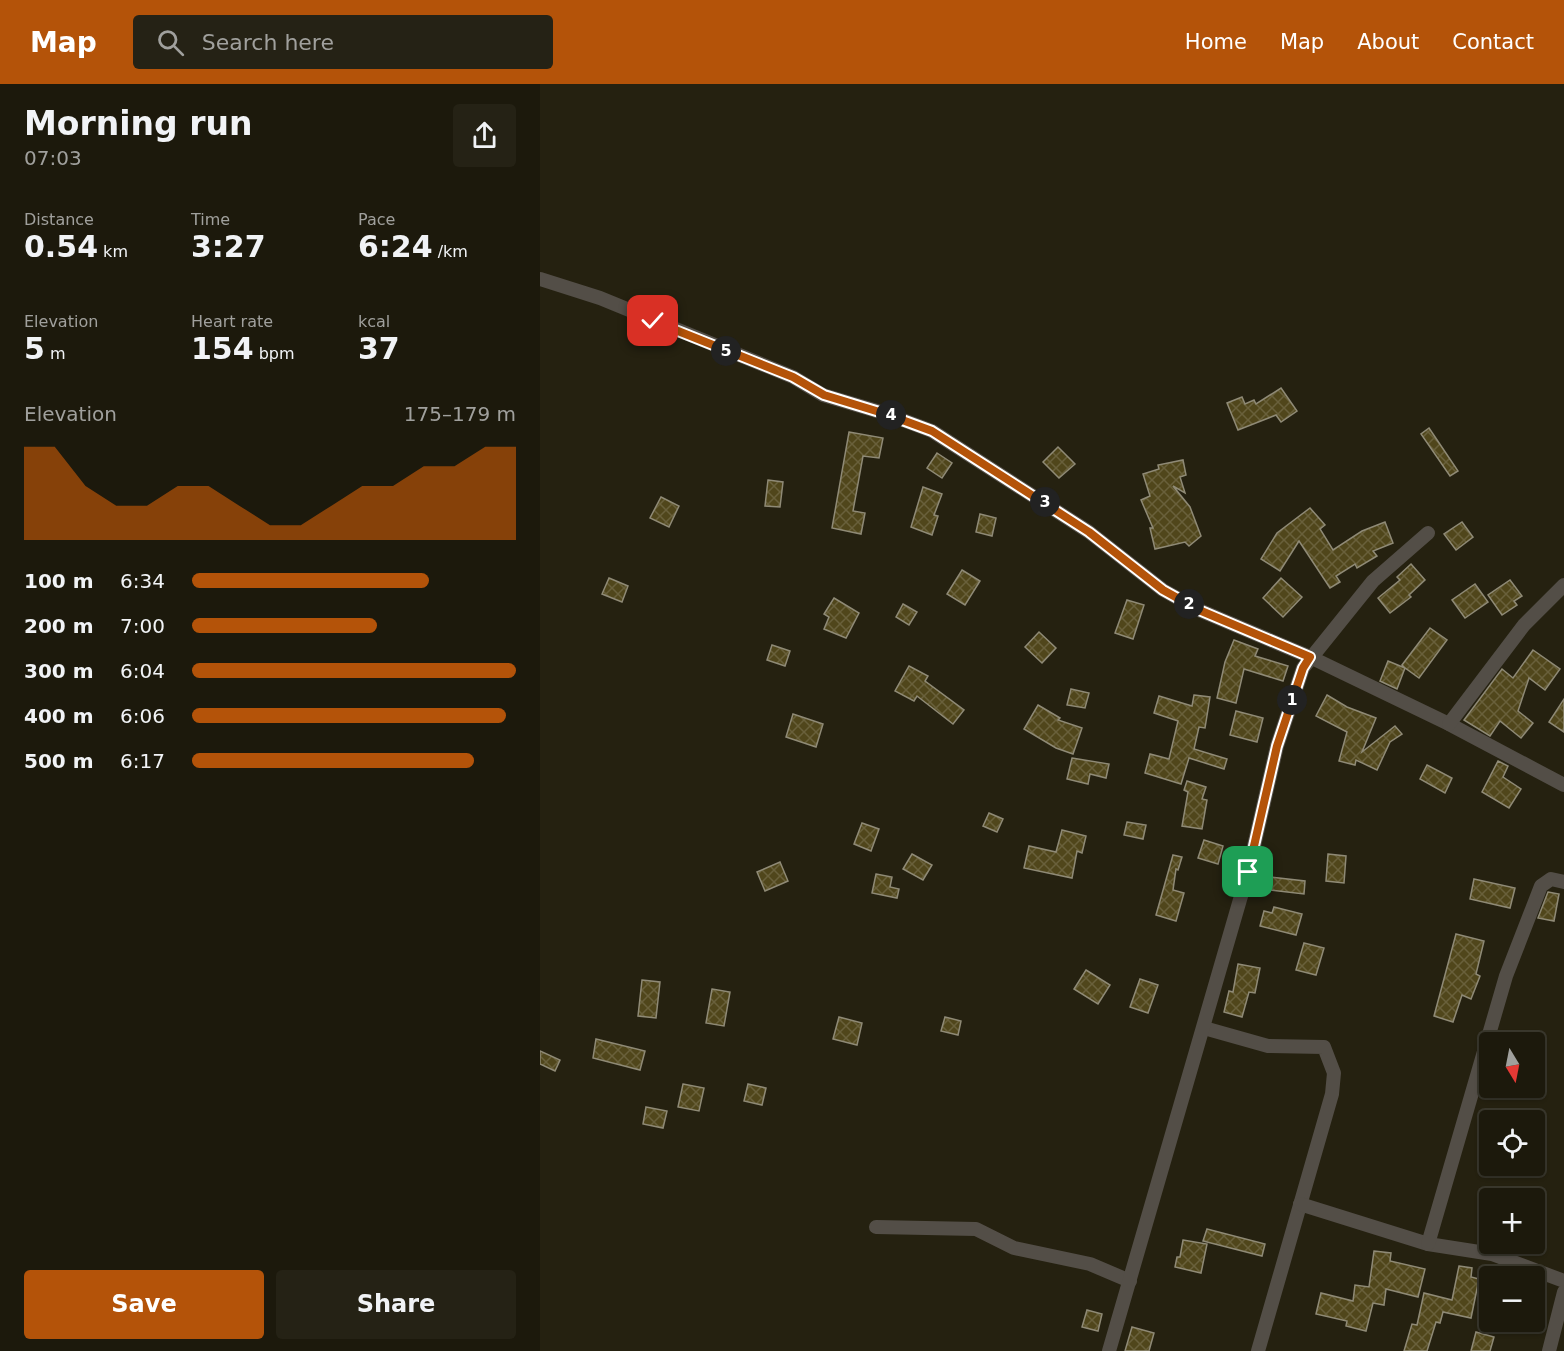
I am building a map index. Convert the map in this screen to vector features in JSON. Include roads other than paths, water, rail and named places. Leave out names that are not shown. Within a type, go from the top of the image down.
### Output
[{"type":"street","points":[[540,279],[600,298],[793,377],[824,395],[932,431],[1089,532],[1163,590],[1199,610],[1310,657],[1449,724],[1564,785]]},
{"type":"street","points":[[1109,1351],[1248,872],[1277,746],[1303,668],[1373,580],[1428,533]]},
{"type":"street","points":[[1449,724],[1524,625],[1564,585]]},
{"type":"street","points":[[1428,1244],[1506,976],[1541,886],[1551,879],[1564,882]]},
{"type":"street","points":[[1204,1028],[1268,1046],[1324,1047],[1334,1073],[1332,1095],[1300,1204],[1262,1350]]},
{"type":"street","points":[[1300,1204],[1428,1244],[1492,1254],[1564,1281]]},
{"type":"street","points":[[876,1227],[976,1230],[1014,1248],[1090,1264],[1130,1281]]},
{"type":"street","points":[[1549,1351],[1561,1324],[1564,1292]]}]
